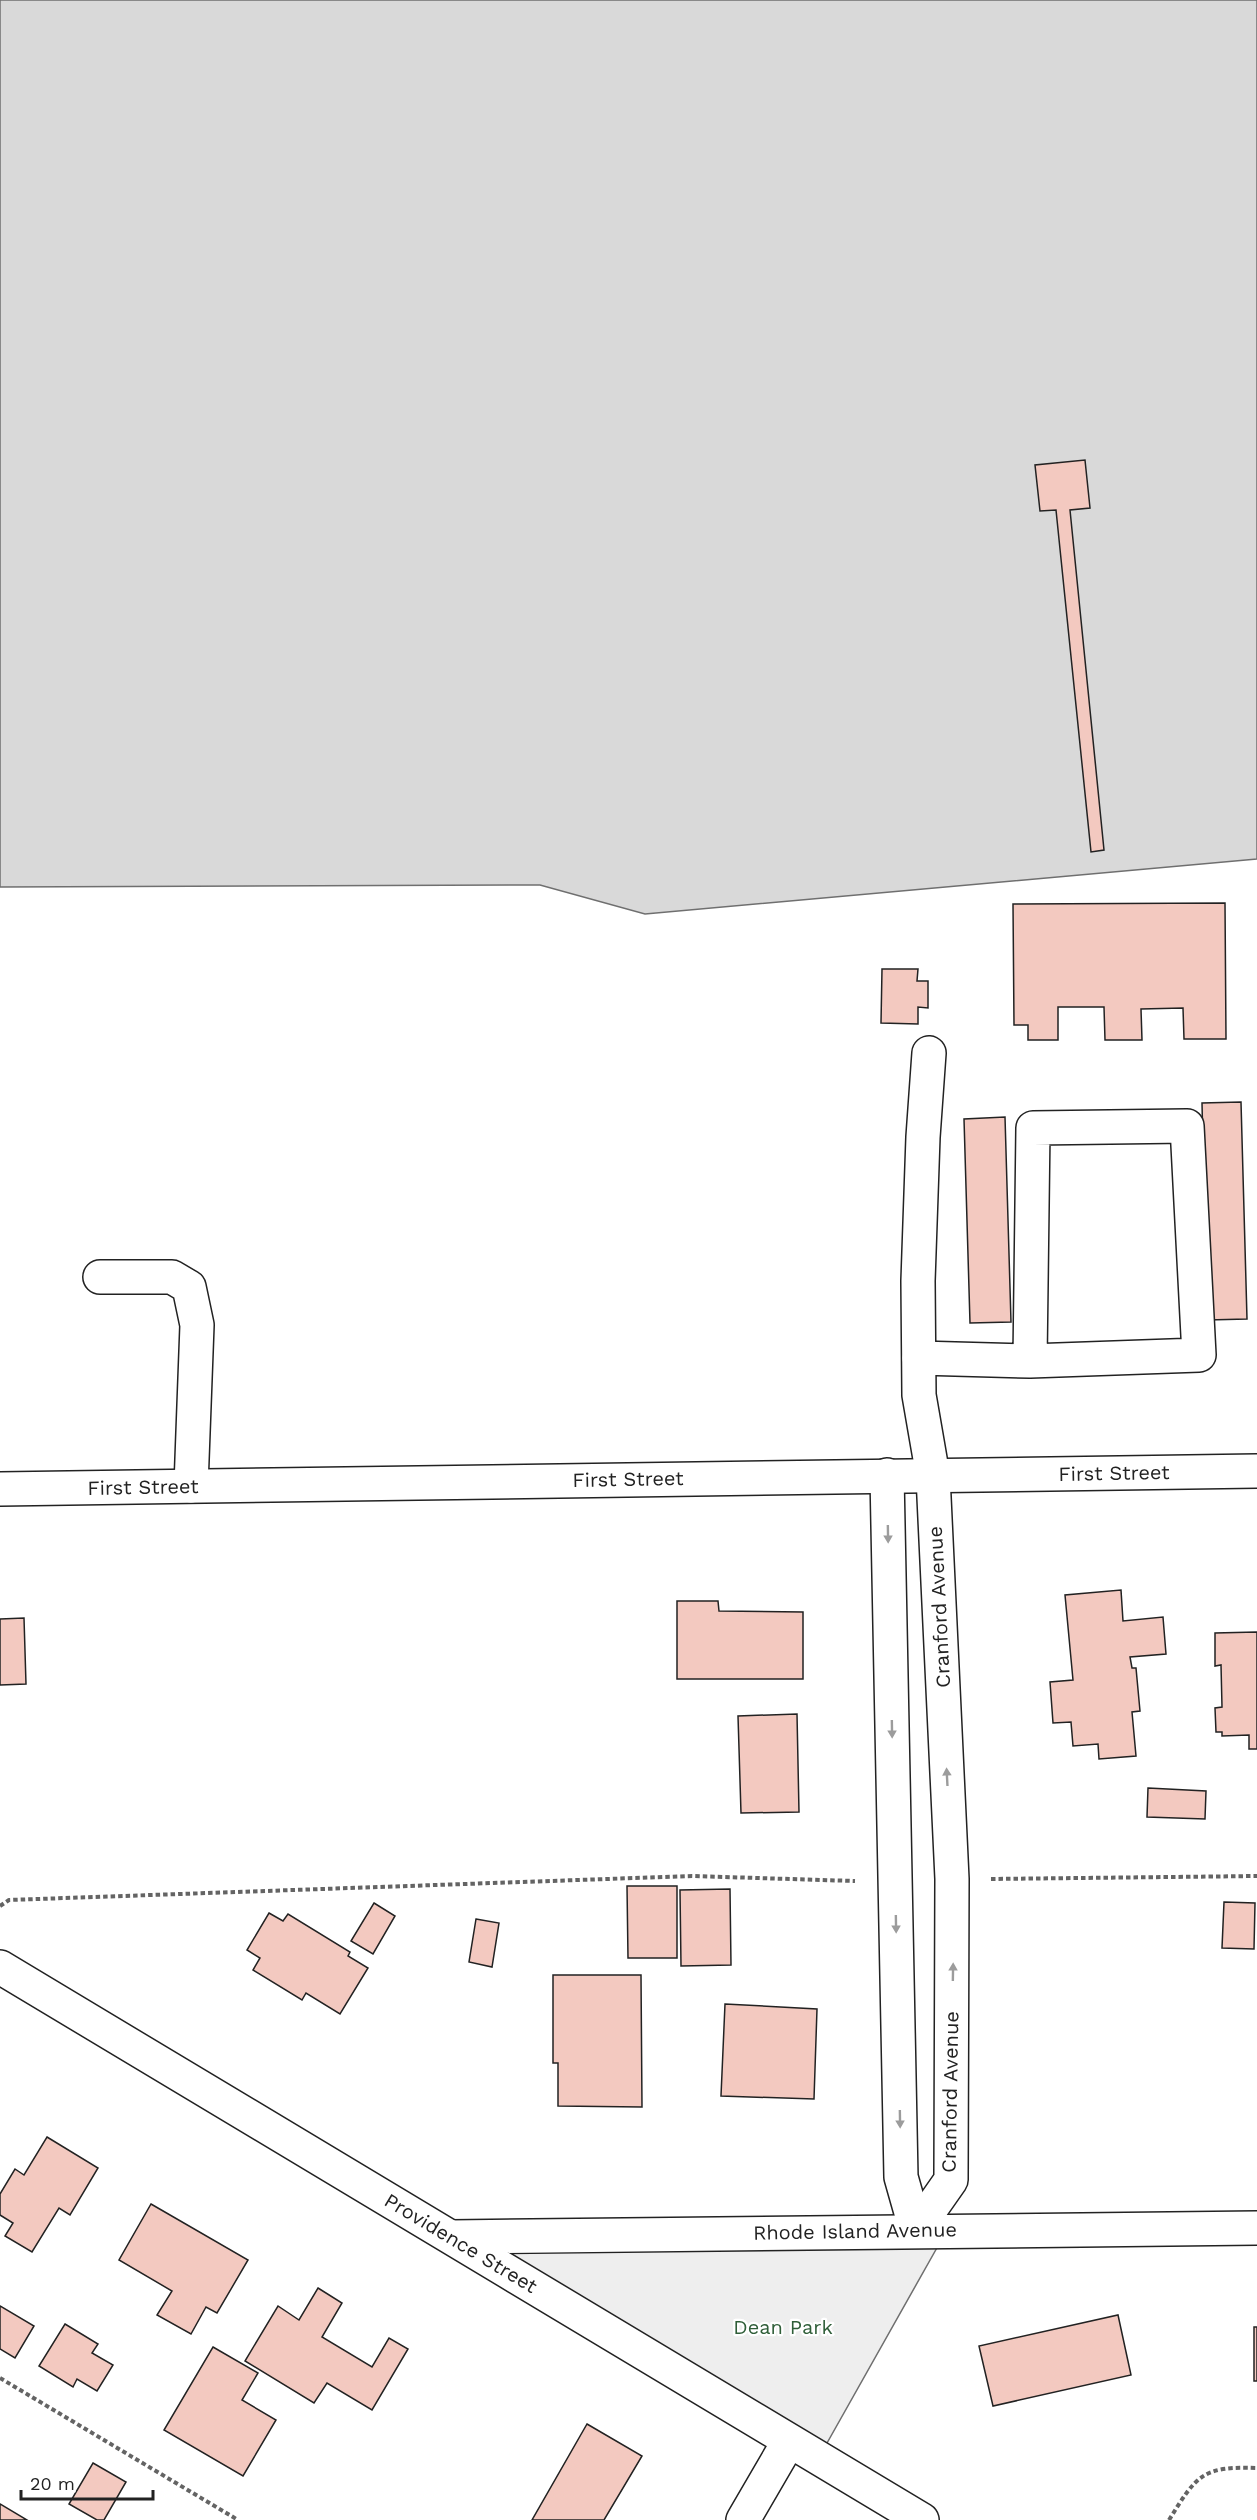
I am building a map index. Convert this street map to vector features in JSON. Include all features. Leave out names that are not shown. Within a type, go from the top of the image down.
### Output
[{"type":"street","name":"Cranford Avenue","points":[[916,2230],[951,2180],[952,1879],[933,1476],[919,1395],[921,1185],[929,1053]]},
{"type":"street","points":[[919,1358],[1030,1361],[1199,1355],[1187,1126],[1033,1128],[1030,1361]]},
{"type":"street","points":[[100,1277],[172,1277],[189,1287],[197,1324],[191,1486]]},
{"type":"street","name":"First Street","points":[[0,1489],[1257,1471]]},
{"type":"street","points":[[886,1475],[902,2177],[916,2230]]},
{"type":"street","name":"Providence Street","points":[[0,1967],[922,2520]]},
{"type":"street","name":"Rhode Island Avenue","points":[[453,2237],[916,2230],[1257,2228]]},
{"type":"street","points":[[743,2520],[789,2441]]},
{"type":"path","points":[[0,1906],[9,1900],[692,1876],[895,1882]]},
{"type":"path","points":[[952,1879],[1257,1876]]},
{"type":"path","points":[[0,2378],[238,2520]]},
{"type":"path","points":[[1169,2520],[1185,2493],[1203,2474],[1225,2468],[1257,2469]]},
{"type":"green space","name":"Dean Park","points":[[947,2230],[818,2459],[452,2237]]},
{"type":"shaded area","points":[[0,0],[1257,0],[1257,859],[645,914],[540,885],[0,887]]},
{"type":"building","points":[[1085,460],[1090,508],[1070,510],[1104,850],[1091,852],[1056,510],[1040,511],[1035,465]]},
{"type":"building","points":[[1225,903],[1226,1039],[1184,1039],[1183,1008],[1141,1009],[1142,1040],[1105,1040],[1104,1007],[1058,1007],[1058,1040],[1028,1040],[1028,1025],[1014,1025],[1013,904]]},
{"type":"building","points":[[882,969],[918,969],[917,981],[928,981],[928,1008],[918,1007],[918,1024],[881,1023]]},
{"type":"building","points":[[1241,1102],[1247,1319],[1207,1320],[1202,1103]]},
{"type":"building","points":[[1005,1117],[1011,1322],[970,1323],[964,1119]]},
{"type":"building","points":[[1121,1590],[1123,1621],[1163,1617],[1166,1654],[1130,1657],[1132,1668],[1136,1668],[1140,1711],[1132,1712],[1136,1756],[1099,1759],[1098,1744],[1073,1746],[1071,1722],[1053,1723],[1050,1682],[1073,1680],[1065,1595]]},
{"type":"building","points":[[677,1601],[718,1601],[719,1611],[803,1612],[803,1679],[677,1679]]},
{"type":"building","points":[[24,1618],[26,1684],[0,1685],[0,1619]]},
{"type":"building","points":[[1257,1632],[1257,1749],[1249,1749],[1249,1735],[1222,1736],[1222,1732],[1216,1732],[1215,1708],[1222,1707],[1221,1665],[1215,1666],[1215,1633]]},
{"type":"building","points":[[797,1714],[799,1812],[741,1813],[738,1716]]},
{"type":"building","points":[[1148,1788],[1206,1791],[1205,1819],[1147,1817]]},
{"type":"building","points":[[627,1886],[677,1886],[677,1958],[628,1958]]},
{"type":"building","points":[[730,1889],[731,1965],[681,1966],[680,1890]]},
{"type":"building","points":[[1224,1902],[1255,1903],[1254,1949],[1222,1948]]},
{"type":"building","points":[[374,1903],[395,1916],[373,1954],[351,1941]]},
{"type":"building","points":[[269,1913],[283,1921],[288,1914],[350,1952],[348,1956],[368,1968],[340,2014],[306,1993],[302,2000],[253,1970],[260,1958],[247,1950]]},
{"type":"building","points":[[476,1919],[499,1923],[492,1967],[469,1962]]},
{"type":"building","points":[[553,1975],[641,1975],[642,2107],[558,2106],[558,2063],[553,2063]]},
{"type":"building","points":[[725,2004],[817,2009],[814,2099],[721,2096]]},
{"type":"building","points":[[47,2137],[98,2168],[70,2215],[59,2208],[32,2252],[5,2236],[13,2223],[0,2215],[0,2194],[15,2169],[24,2175]]},
{"type":"building","points":[[151,2204],[248,2260],[217,2313],[206,2307],[191,2334],[157,2315],[172,2291],[119,2260]]},
{"type":"building","points":[[318,2288],[342,2303],[322,2337],[372,2367],[389,2338],[408,2349],[372,2410],[327,2383],[314,2403],[245,2361],[278,2306],[299,2320]]},
{"type":"building","points":[[0,2306],[34,2326],[15,2358],[0,2349]]},
{"type":"building","points":[[1118,2315],[1131,2375],[993,2406],[979,2346]]},
{"type":"building","points":[[65,2324],[98,2344],[92,2353],[113,2365],[97,2391],[77,2379],[73,2387],[39,2366]]},
{"type":"building","points":[[1254,2327],[1257,2327],[1257,2381],[1254,2381]]},
{"type":"building","points":[[213,2347],[258,2373],[242,2400],[276,2420],[243,2476],[164,2430]]},
{"type":"building","points":[[587,2424],[642,2456],[604,2520],[532,2520]]},
{"type":"building","points":[[93,2463],[126,2482],[104,2520],[97,2520],[69,2504]]},
{"type":"building","points":[[0,2504],[27,2520],[0,2520]]}]
